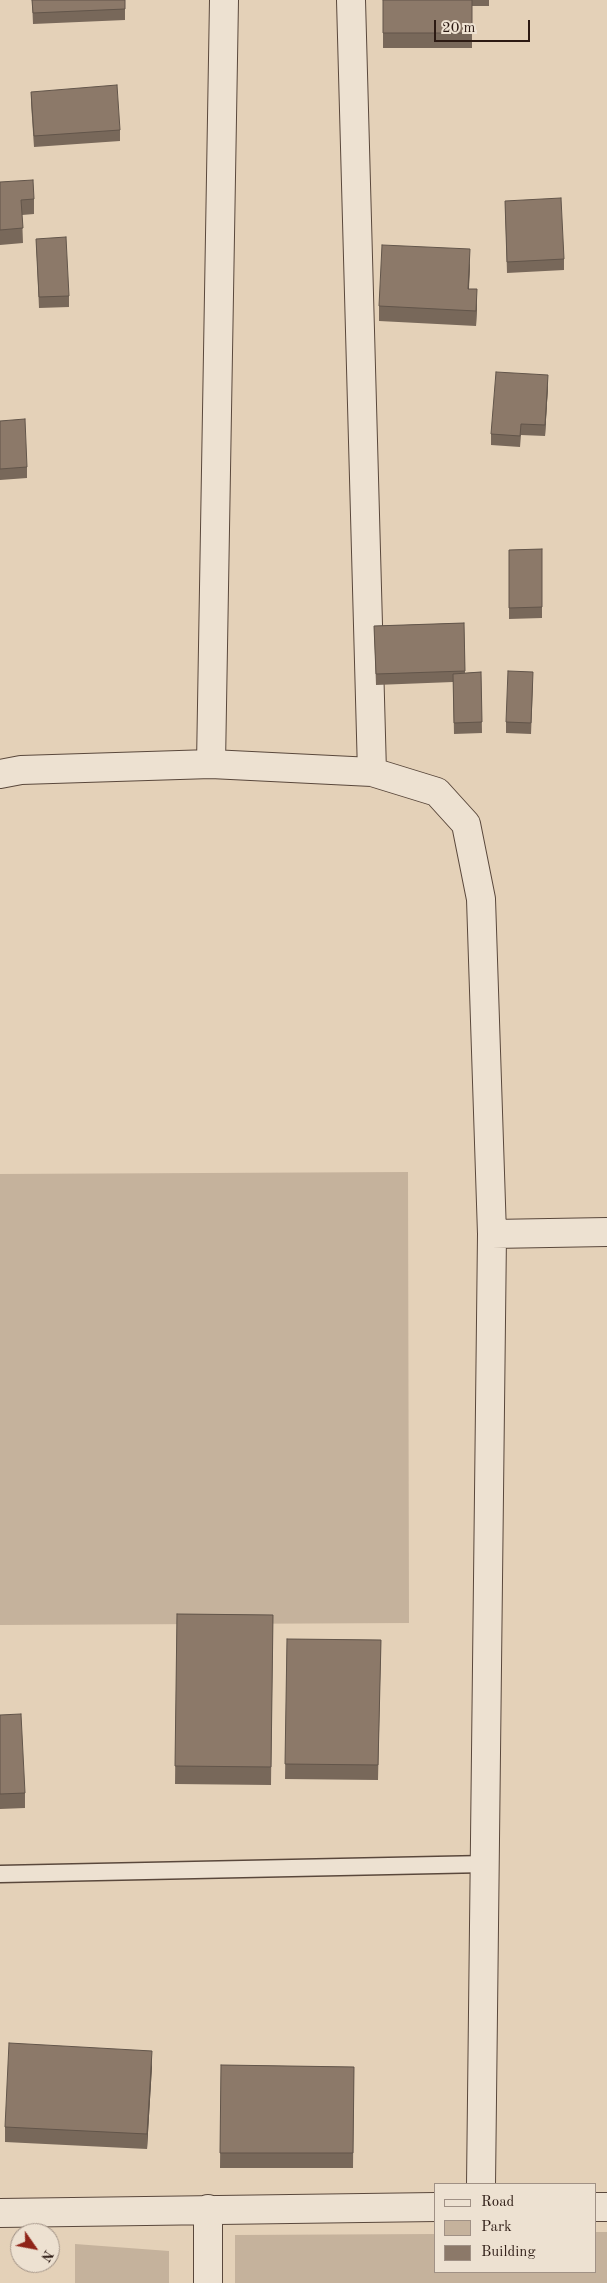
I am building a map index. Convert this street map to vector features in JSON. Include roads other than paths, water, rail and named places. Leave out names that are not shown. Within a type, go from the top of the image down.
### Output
[{"type":"street","points":[[211,764],[224,0]]},
{"type":"street","points":[[351,0],[372,772]]},
{"type":"street","points":[[0,774],[21,770],[211,764],[372,772],[437,792],[466,824],[481,899],[492,1234],[481,2183]]},
{"type":"street","points":[[492,1234],[607,1232]]},
{"type":"street","points":[[0,2212],[434,2207]]},
{"type":"street","points":[[208,2209],[208,2283]]},
{"type":"lane","points":[[0,1874],[486,1864]]}]
